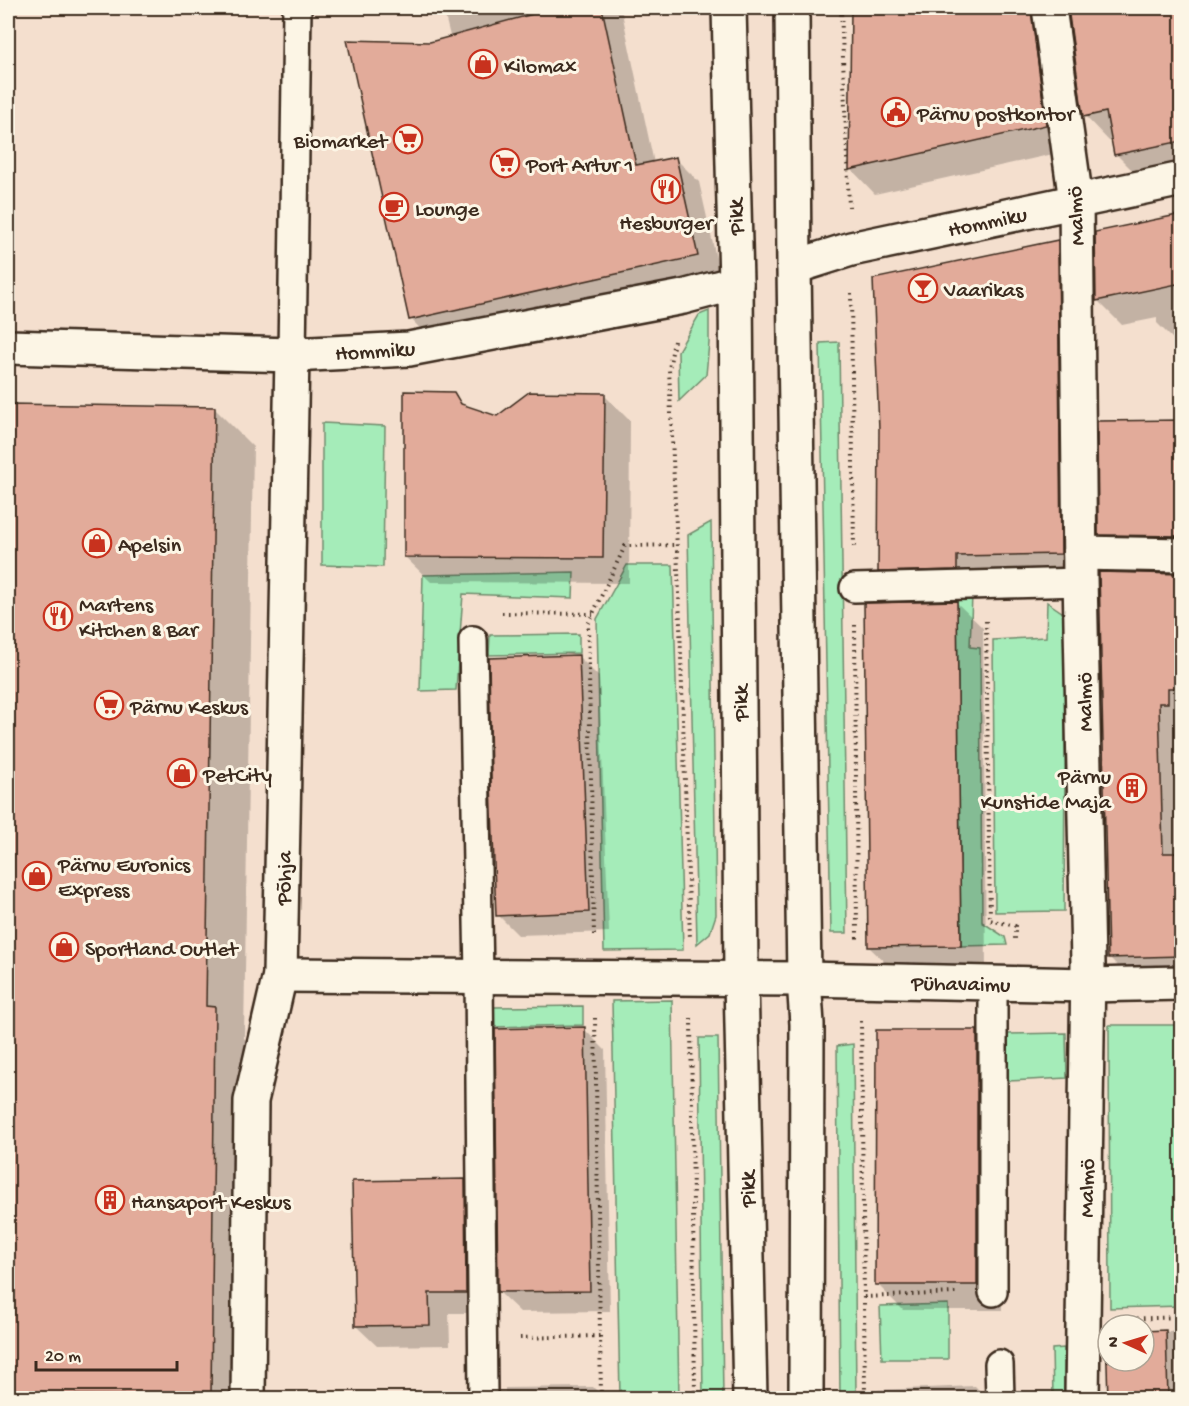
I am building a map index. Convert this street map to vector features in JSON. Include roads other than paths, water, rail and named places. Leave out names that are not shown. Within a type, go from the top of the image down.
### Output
[{"type":"street","name":"Pikk","points":[[729,8],[736,283],[741,979],[750,1398]]},
{"type":"street","points":[[792,8],[804,979],[807,1024],[806,1398]]},
{"type":"street","name":"Malmö","points":[[1048,8],[1076,201],[1088,985],[1082,1398]]},
{"type":"street","name":"Hommiku","points":[[794,267],[851,249],[1182,179]]},
{"type":"street","name":"Hommiku","points":[[8,346],[292,355],[409,349],[683,297],[736,283]]},
{"type":"street","name":"Põhja","points":[[248,1398],[251,1101],[280,975],[292,355]]},
{"type":"street","points":[[1080,568],[1182,555]]},
{"type":"street","name":"Pühavaimu","points":[[280,975],[804,979],[1088,985],[1182,983]]},
{"type":"lane","points":[[292,355],[297,8]]},
{"type":"lane","points":[[854,588],[986,584],[1080,568]]},
{"type":"lane","points":[[473,640],[483,1398]]},
{"type":"lane","points":[[993,983],[993,1292]]},
{"type":"lane","points":[[999,1364],[1000,1398]]},
{"type":"place","name":"Kilomax","points":[[483,64]]},
{"type":"place","name":"Pärnu postkontor","points":[[896,112]]},
{"type":"place","name":"Biomarket","points":[[408,139]]},
{"type":"place","name":"Port Artur 1","points":[[505,163]]},
{"type":"place","name":"Hesburger","points":[[666,189]]},
{"type":"place","name":"Lounge","points":[[394,207]]},
{"type":"place","name":"Vaarikas","points":[[923,288]]},
{"type":"place","name":"Apelsin","points":[[97,543]]},
{"type":"place","name":"Martens Kitchen & Bar","points":[[58,616]]},
{"type":"place","name":"Pärnu Keskus","points":[[109,705]]},
{"type":"place","name":"PetCity","points":[[182,773]]},
{"type":"place","name":"Pärnu Kunstide Maja","points":[[1132,788]]},
{"type":"place","name":"Pärnu Euronics Express","points":[[37,876]]},
{"type":"place","name":"Sportland Outlet","points":[[64,947]]},
{"type":"place","name":"Hansaport Keskus","points":[[110,1200]]}]
